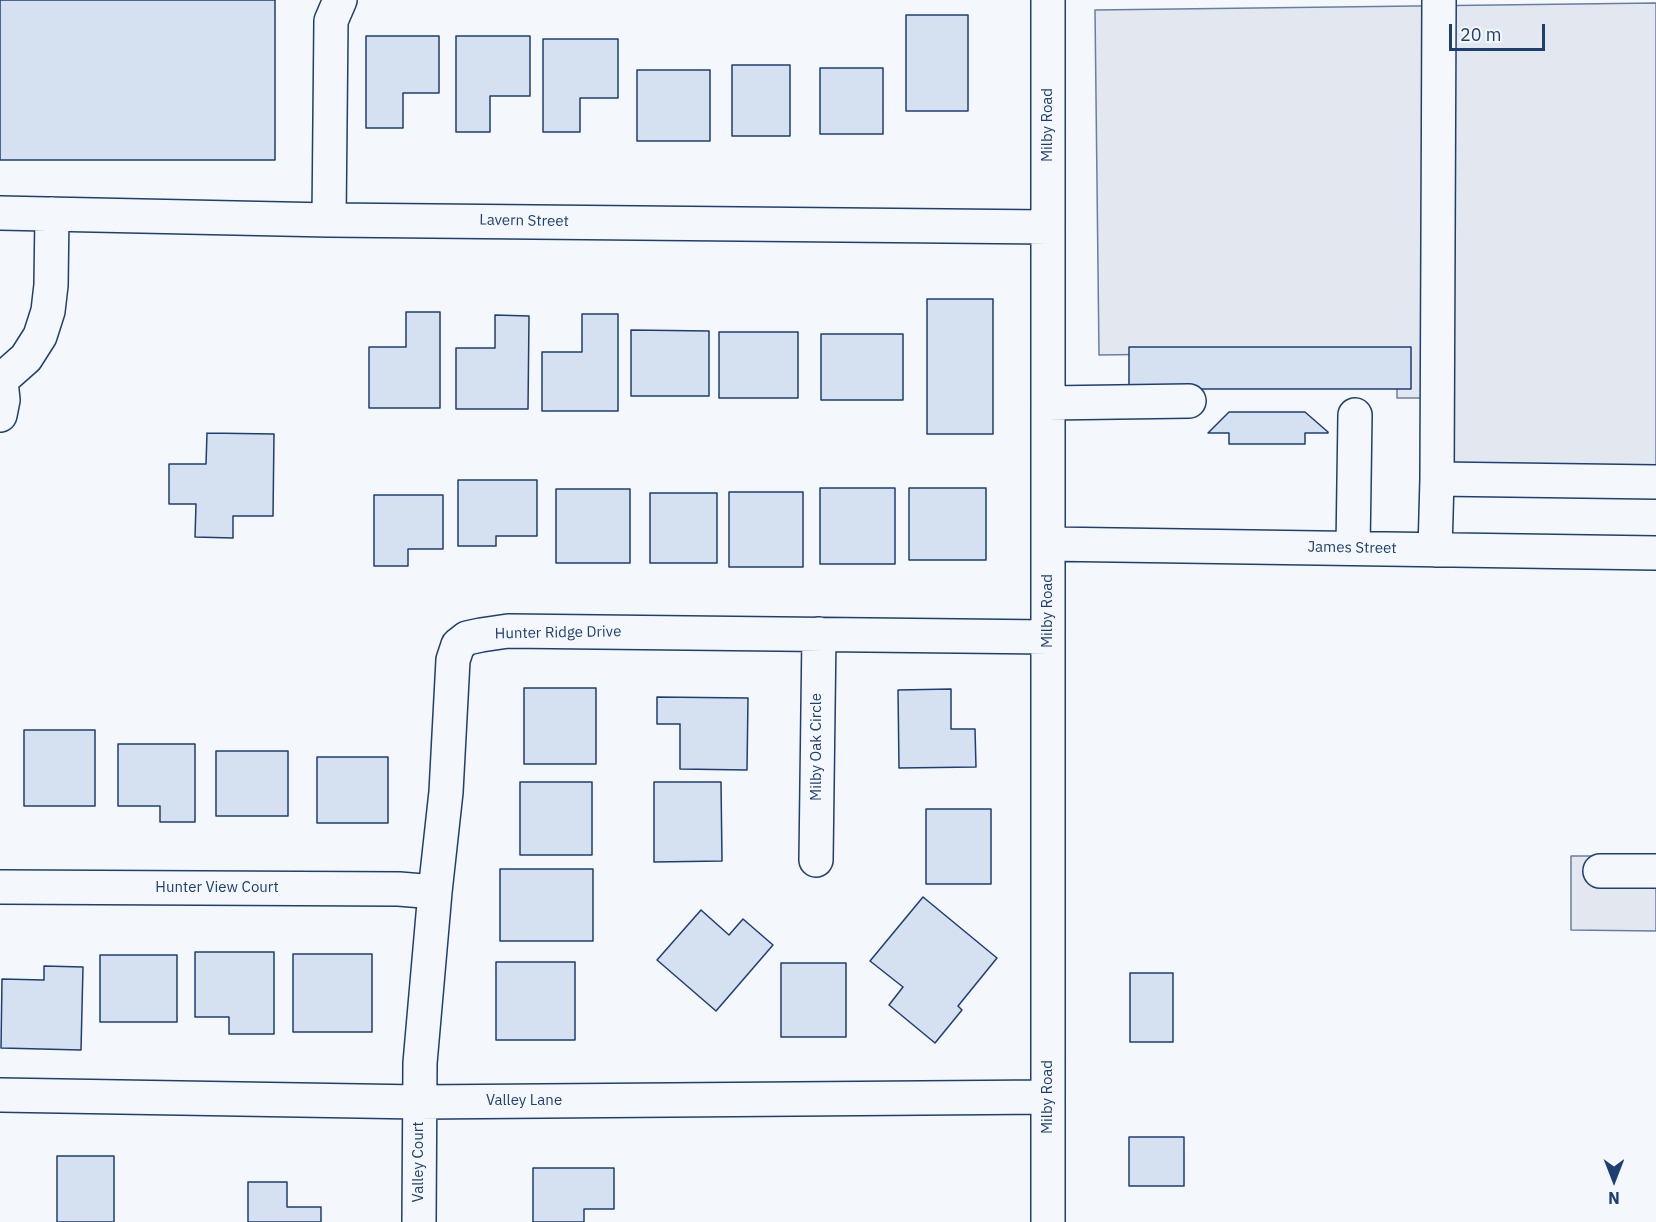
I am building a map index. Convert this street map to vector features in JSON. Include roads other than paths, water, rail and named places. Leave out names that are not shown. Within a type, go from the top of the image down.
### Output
[{"type":"street","points":[[329,220],[331,21],[340,0]]},
{"type":"street","name":"Milby Road","points":[[1048,0],[1048,1222]]},
{"type":"street","points":[[1436,550],[1438,0]]},
{"type":"street","name":"Lavern Street","points":[[0,213],[329,220],[1048,226]]},
{"type":"street","points":[[0,415],[3,400],[0,381],[26,358],[40,336],[48,311],[51,285],[52,214]]},
{"type":"street","points":[[1048,403],[1189,401]]},
{"type":"street","points":[[1353,548],[1355,414]]},
{"type":"street","points":[[1437,479],[1656,482]]},
{"type":"street","name":"James Street","points":[[1048,544],[1656,554]]},
{"type":"street","name":"Hunter Ridge Drive","points":[[419,1102],[420,1064],[446,792],[453,660],[458,645],[467,638],[508,631],[539,630],[1048,637]]},
{"type":"street","name":"Milby Oak Circle","points":[[816,860],[819,634]]},
{"type":"street","points":[[1600,871],[1656,871]]},
{"type":"street","name":"Hunter View Court","points":[[0,887],[388,889],[435,892]]},
{"type":"street","name":"Valley Lane","points":[[0,1095],[419,1102],[1048,1097]]},
{"type":"street","name":"Valley Court","points":[[418,1222],[419,1102]]}]
